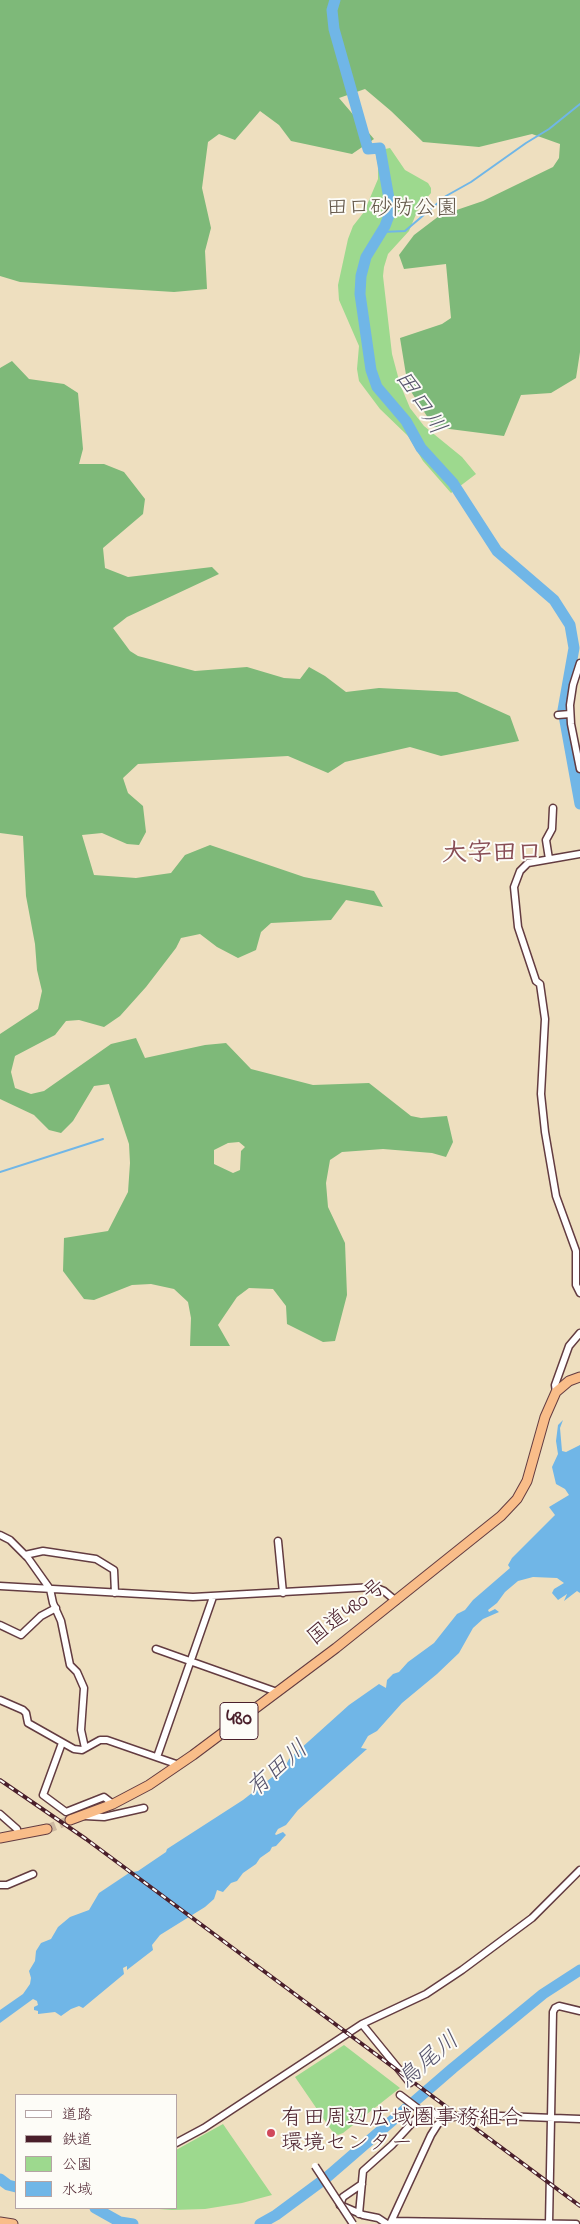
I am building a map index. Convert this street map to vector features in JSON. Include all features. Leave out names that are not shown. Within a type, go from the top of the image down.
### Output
[{"type":"highway","points":[[556,1392],[569,1381],[580,1377]]},
{"type":"highway","name":"国道480号","points":[[70,1820],[113,1804],[179,1765],[396,1601],[490,1525],[517,1500],[532,1469],[545,1417],[556,1392]]},
{"type":"highway","points":[[0,1838],[47,1829]]},
{"type":"highway","points":[[0,2222],[13,2224]]},
{"type":"street","points":[[579,667],[570,695],[570,714],[580,769]]},
{"type":"street","points":[[559,715],[570,714]]},
{"type":"street","points":[[549,859],[546,840],[552,829],[553,808]]},
{"type":"street","points":[[580,854],[528,863],[520,871],[514,887],[518,927],[536,981],[540,984],[545,1019],[541,1094],[545,1132],[556,1196],[576,1251],[576,1285],[580,1293]]},
{"type":"street","points":[[556,1392],[555,1385],[569,1346],[580,1332]]},
{"type":"street","points":[[0,1535],[10,1540],[25,1555],[50,1589],[61,1621],[70,1665],[77,1672],[84,1688],[81,1730],[85,1748]]},
{"type":"street","points":[[278,1540],[282,1593]]},
{"type":"street","points":[[25,1555],[43,1551],[96,1559],[114,1570],[115,1593]]},
{"type":"street","points":[[0,1586],[167,1597],[213,1597],[374,1587],[384,1591],[396,1601]]},
{"type":"street","points":[[157,1757],[213,1597]]},
{"type":"street","points":[[0,1625],[20,1635],[41,1616],[56,1608]]},
{"type":"street","points":[[156,1649],[277,1692]]},
{"type":"street","points":[[0,1700],[23,1710],[28,1723],[74,1749],[85,1748],[100,1740],[107,1740],[179,1765]]},
{"type":"street","points":[[62,1743],[43,1795],[66,1812],[104,1797],[113,1804]]},
{"type":"street","points":[[84,1816],[104,1817],[144,1808]]},
{"type":"street","points":[[0,1814],[17,1828],[18,1834]]},
{"type":"street","points":[[178,2142],[204,2128],[362,2024],[426,1994],[532,1918],[580,1870]]},
{"type":"street","points":[[0,1885],[7,1886],[33,1874]]},
{"type":"street","points":[[549,2224],[554,2010],[560,2006],[580,2011]]},
{"type":"street","points":[[362,2024],[410,2083]]},
{"type":"street","points":[[400,2095],[421,2111],[431,2111],[444,2120]]},
{"type":"street","points":[[359,2214],[363,2171],[392,2145],[424,2110]]},
{"type":"street","points":[[390,2223],[431,2135],[444,2120],[458,2116],[475,2115],[580,2119]]},
{"type":"street","points":[[315,2166],[353,2224]]},
{"type":"street","points":[[362,2184],[343,2198],[340,2203],[343,2207],[359,2214],[390,2223],[576,2224]]},
{"type":"green space","points":[[0,0],[580,0],[580,352],[576,378],[551,393],[521,395],[504,436],[434,427],[408,387],[400,338],[442,324],[451,318],[446,264],[404,269],[399,255],[414,235],[439,216],[483,201],[553,167],[559,158],[560,144],[532,134],[479,147],[423,142],[365,89],[339,98],[374,139],[352,154],[291,141],[279,125],[260,111],[235,140],[219,134],[208,142],[202,188],[211,228],[205,251],[207,289],[174,292],[110,288],[20,282],[0,276]]},
{"type":"green space","name":"田口砂防公園","points":[[390,148],[405,170],[428,183],[431,188],[431,193],[419,207],[409,231],[388,254],[384,267],[383,276],[392,354],[400,384],[410,408],[424,426],[462,457],[476,474],[451,493],[423,461],[408,436],[380,409],[359,381],[357,369],[359,346],[339,300],[338,285],[348,239],[353,226],[364,212],[378,179],[375,151]]},
{"type":"green space","points":[[12,361],[29,379],[64,384],[78,393],[83,449],[79,464],[104,464],[124,472],[145,499],[143,514],[103,548],[105,568],[128,577],[212,567],[219,574],[127,617],[113,628],[130,651],[138,656],[195,671],[247,667],[284,678],[300,679],[309,667],[325,676],[346,692],[379,688],[457,692],[510,716],[519,741],[441,756],[410,747],[345,762],[328,773],[288,756],[138,764],[123,778],[128,793],[143,806],[146,832],[139,845],[127,844],[102,833],[82,835],[94,875],[136,878],[171,873],[185,855],[210,845],[304,877],[374,891],[383,907],[346,900],[331,920],[271,923],[261,932],[256,950],[238,958],[217,947],[200,934],[181,938],[176,948],[146,987],[120,1016],[104,1027],[79,1020],[66,1021],[55,1035],[15,1056],[11,1072],[15,1088],[31,1094],[44,1091],[111,1044],[136,1038],[145,1058],[205,1045],[226,1043],[251,1069],[313,1085],[369,1083],[411,1116],[421,1118],[447,1116],[453,1142],[446,1157],[432,1153],[383,1149],[342,1152],[330,1160],[326,1183],[328,1207],[345,1243],[347,1295],[335,1341],[323,1342],[287,1324],[286,1306],[273,1289],[249,1288],[237,1297],[218,1325],[230,1346],[190,1346],[191,1318],[188,1302],[174,1289],[151,1284],[132,1285],[94,1300],[84,1299],[63,1271],[64,1238],[108,1231],[128,1192],[129,1144],[109,1084],[94,1086],[73,1121],[61,1133],[49,1130],[34,1115],[0,1099],[0,1034],[38,1009],[42,991],[26,896],[23,836],[0,833],[0,368]],"holes":[[[239,1142],[245,1147],[241,1151],[240,1170],[233,1173],[214,1164],[214,1150],[228,1143]]]},
{"type":"green space","points":[[344,2045],[400,2088],[338,2135],[332,2131],[295,2077]]},
{"type":"green space","points":[[223,2124],[272,2195],[242,2203],[205,2209],[172,2210],[159,2209],[178,2209],[178,2149]]},
{"type":"water","points":[[563,1420],[560,1428],[562,1451],[566,1452],[580,1445],[580,1593],[577,1591],[564,1601],[567,1594],[558,1600],[552,1593],[554,1589],[564,1583],[557,1578],[533,1577],[518,1581],[488,1610],[489,1612],[495,1609],[499,1612],[483,1619],[473,1628],[459,1653],[402,1703],[377,1731],[368,1736],[361,1748],[367,1749],[298,1810],[286,1825],[278,1829],[276,1835],[283,1832],[286,1835],[276,1846],[272,1847],[270,1851],[260,1858],[256,1864],[243,1873],[237,1881],[231,1883],[223,1892],[217,1890],[214,1899],[205,1907],[160,1935],[152,1945],[153,1950],[127,1970],[127,1966],[123,1968],[124,1974],[83,2008],[79,2006],[61,2016],[55,2012],[38,2014],[38,2011],[34,2010],[34,2007],[38,2005],[37,2001],[33,1999],[0,2023],[0,2010],[23,1994],[30,1984],[29,1971],[35,1961],[36,1951],[41,1943],[51,1939],[58,1927],[70,1917],[89,1910],[99,1893],[129,1873],[138,1871],[166,1852],[167,1849],[243,1800],[285,1767],[289,1759],[349,1705],[379,1684],[386,1688],[387,1680],[393,1674],[399,1672],[408,1662],[434,1643],[457,1614],[465,1610],[473,1600],[510,1568],[508,1565],[512,1558],[555,1515],[549,1507],[569,1495],[565,1489],[556,1484],[552,1467],[558,1454],[556,1441],[558,1425]]},
{"type":"waterway","name":"田口川","points":[[335,0],[332,10],[334,29],[368,149],[380,148],[391,210],[385,226],[366,257],[361,276],[360,294],[371,370],[377,387],[406,421],[421,448],[453,483],[497,551],[554,600],[570,625],[574,648],[563,710],[580,804]]},
{"type":"waterway","points":[[382,232],[405,231],[446,196],[471,182],[549,129],[580,104]]},
{"type":"waterway","points":[[0,1172],[103,1139]]},
{"type":"waterway","name":"鳥尾川","points":[[260,2224],[276,2215],[326,2178],[453,2068],[543,1994],[580,1970]]},
{"type":"waterway","name":"鳥尾川","points":[[0,2179],[8,2185],[15,2187]]},
{"type":"waterway","name":"鳥尾川","points":[[97,2209],[120,2222],[133,2224]]},
{"type":"tunnel","points":[[47,1829],[70,1820]]},
{"type":"railway","points":[[0,1780],[86,1839],[580,2206]]},
{"type":"place","name":"有田周辺広域圏事務組合 環境センター","points":[[271,2133]]},
{"type":"district","name":"大字田口","points":[[492,856]]},
{"type":"water label","name":"有田川","points":[[279,1771]]}]
